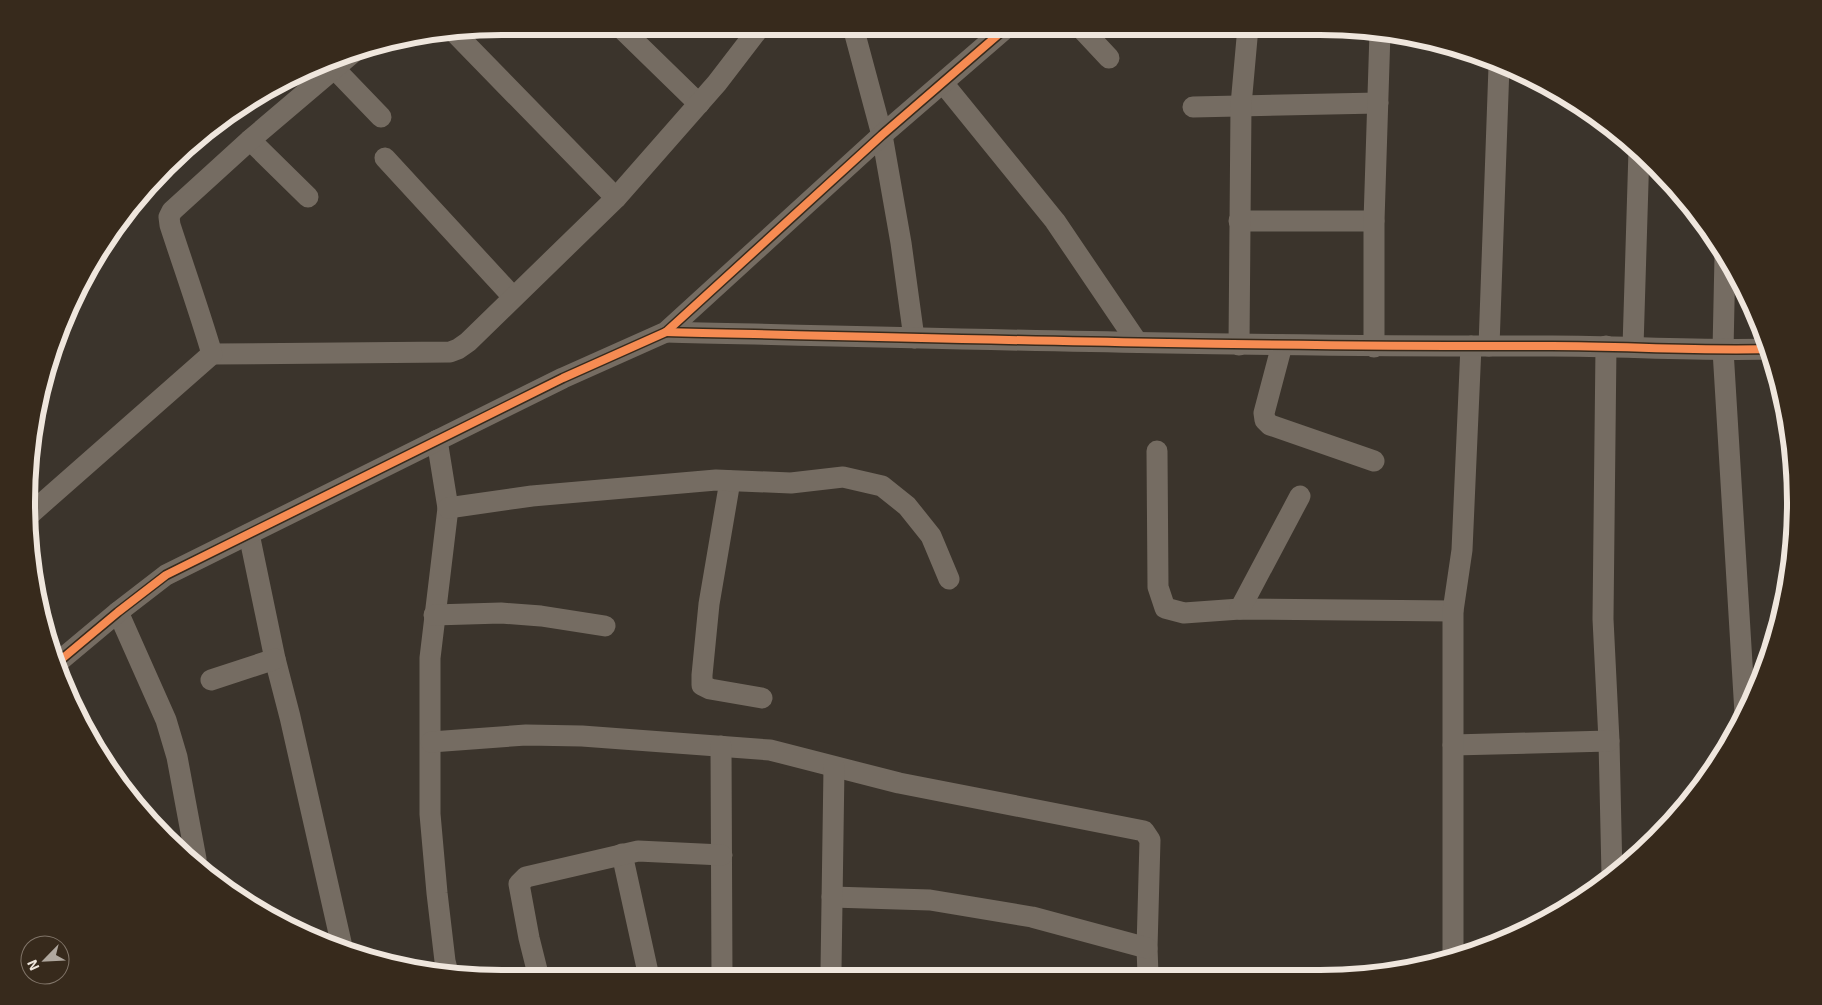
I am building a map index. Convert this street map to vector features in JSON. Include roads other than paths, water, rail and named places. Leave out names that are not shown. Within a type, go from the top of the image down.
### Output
[{"type":"street","points":[[628,35],[699,104]]},
{"type":"street","points":[[35,510],[212,354],[450,352],[458,349],[468,342],[616,198],[717,83],[753,35]]},
{"type":"street","points":[[855,35],[882,135],[901,243],[914,338]]},
{"type":"street","points":[[62,659],[166,575],[563,378],[666,332],[882,135],[999,35]]},
{"type":"street","points":[[1087,35],[1109,58]]},
{"type":"street","points":[[1239,345],[1241,105],[1247,35]]},
{"type":"street","points":[[459,37],[616,198]]},
{"type":"street","points":[[1374,347],[1374,221],[1380,39]]},
{"type":"street","points":[[334,67],[381,117]]},
{"type":"street","points":[[212,354],[169,218],[172,211],[327,70]]},
{"type":"street","points":[[1453,950],[1453,611],[1462,550],[1480,346],[1499,71]]},
{"type":"street","points":[[943,83],[1055,221],[1137,342]]},
{"type":"street","points":[[1192,107],[1378,103]]},
{"type":"street","points":[[250,140],[308,197]]},
{"type":"street","points":[[385,158],[514,297]]},
{"type":"street","points":[[1634,347],[1639,161]]},
{"type":"street","points":[[1239,221],[1374,221]]},
{"type":"street","points":[[1725,270],[1723,350],[1743,699]]},
{"type":"street","points":[[666,332],[1239,345],[1374,347],[1606,346],[1723,350],[1761,349]]},
{"type":"street","points":[[1282,345],[1264,413],[1265,420],[1270,425],[1374,461]]},
{"type":"street","points":[[1606,346],[1603,619],[1609,741],[1612,867]]},
{"type":"street","points":[[437,440],[448,508],[430,658],[430,814],[446,967]]},
{"type":"street","points":[[1157,452],[1158,587],[1165,608],[1184,613],[1240,609],[1453,611]]},
{"type":"street","points":[[448,508],[532,496],[716,480],[791,483],[843,477],[882,486],[907,506],[930,536],[949,579]]},
{"type":"street","points":[[730,481],[709,604],[702,684],[710,689],[762,698]]},
{"type":"street","points":[[1240,609],[1300,496]]},
{"type":"street","points":[[249,534],[275,659],[341,941]]},
{"type":"street","points":[[118,612],[166,720],[177,757],[195,855]]},
{"type":"street","points":[[434,615],[501,613],[541,616],[606,626]]},
{"type":"street","points":[[211,680],[275,659]]},
{"type":"street","points":[[431,742],[526,735],[582,736],[770,750],[899,783],[1144,831],[1150,840],[1148,970]]},
{"type":"street","points":[[1453,745],[1609,741]]},
{"type":"street","points":[[720,746],[722,970]]},
{"type":"street","points":[[831,970],[834,767]]},
{"type":"street","points":[[536,970],[520,884],[526,877],[638,851],[722,855]]},
{"type":"street","points":[[622,854],[647,970]]},
{"type":"street","points":[[832,897],[930,900],[1032,917],[1147,948]]}]
